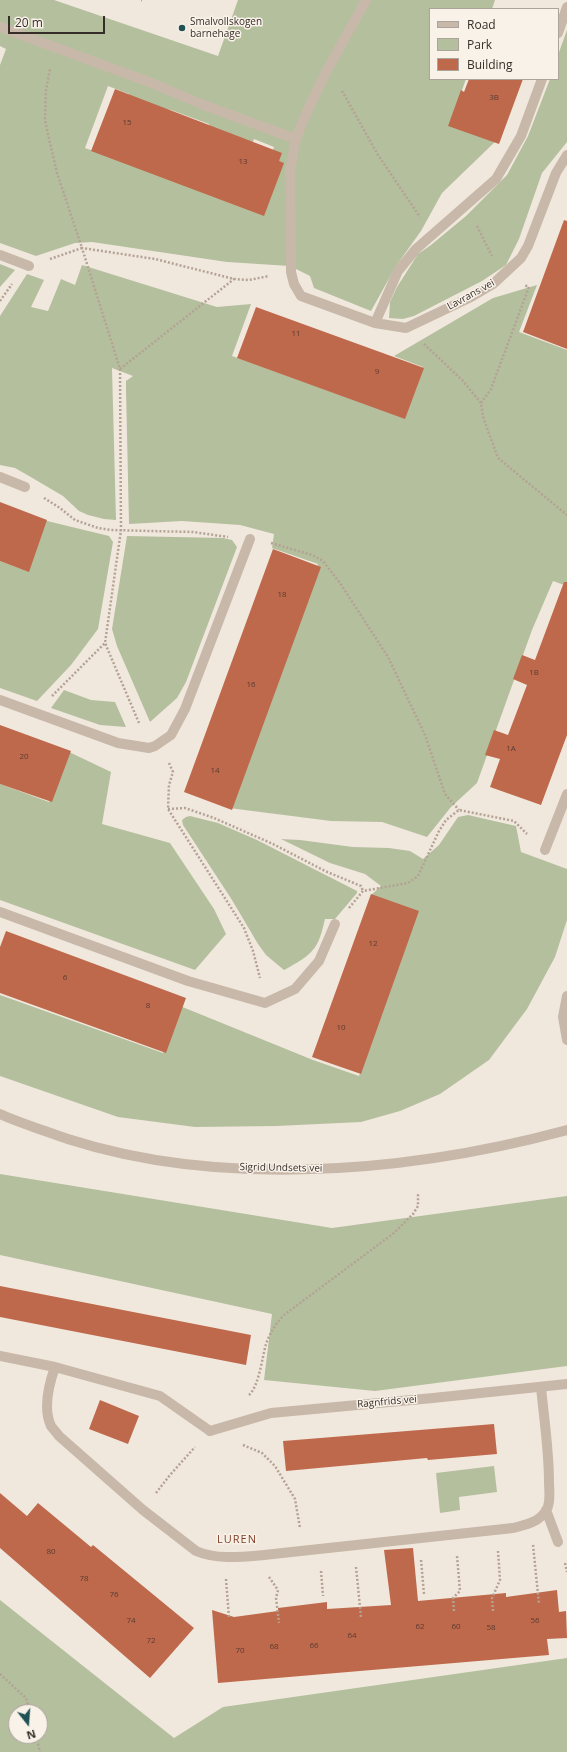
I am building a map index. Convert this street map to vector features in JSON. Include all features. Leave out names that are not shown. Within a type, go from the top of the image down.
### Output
[{"type":"street","points":[[366,0],[326,72],[304,118],[296,139],[290,171],[291,272],[294,284],[301,296],[375,323],[406,328]]},
{"type":"street","points":[[559,30],[567,7]]},
{"type":"street","points":[[0,27],[149,82],[201,104],[296,139]]},
{"type":"street","points":[[375,323],[398,271],[416,249],[496,179],[508,161],[521,136],[542,80]]},
{"type":"street","name":"Lavrans vei","points":[[406,328],[471,297],[493,284],[521,258],[528,246],[556,173],[567,155]]},
{"type":"street","points":[[0,255],[29,266]]},
{"type":"street","points":[[0,477],[25,487]]},
{"type":"street","points":[[0,700],[118,743],[149,748],[155,746],[172,735],[185,709],[250,539]]},
{"type":"street","points":[[545,850],[567,794]]},
{"type":"street","points":[[0,912],[188,981],[265,1003],[295,989],[319,961],[335,924]]},
{"type":"street","points":[[567,996],[563,1017],[567,1040]]},
{"type":"street","name":"Sigrid Undsets vei","points":[[0,1114],[73,1142],[134,1156],[198,1166],[256,1168],[326,1169],[406,1162],[480,1152],[567,1130]]},
{"type":"street","points":[[0,1356],[55,1367],[160,1396],[210,1431]]},
{"type":"street","points":[[55,1367],[51,1379],[48,1415],[52,1426],[59,1436],[148,1514],[196,1552],[205,1555],[224,1557],[270,1554],[496,1530],[530,1524],[539,1519],[546,1510],[550,1501],[549,1456],[541,1387]]},
{"type":"street","name":"Ragnfrids vei","points":[[210,1431],[271,1412],[567,1384]]},
{"type":"street","points":[[546,1510],[558,1542]]},
{"type":"path","points":[[54,47],[46,90],[45,119],[47,130],[53,158],[120,369],[119,449],[121,530],[105,642],[149,748]]},
{"type":"path","points":[[326,72],[340,88],[378,156],[432,235]]},
{"type":"path","points":[[467,204],[484,243],[505,274],[529,288],[491,388],[481,403]]},
{"type":"path","points":[[29,266],[82,248],[155,259],[234,279],[249,280],[291,272]]},
{"type":"path","points":[[120,369],[234,279]]},
{"type":"path","points":[[406,328],[462,380],[481,403],[483,417],[498,458],[567,515]]},
{"type":"path","points":[[60,508],[75,520],[98,528],[193,532],[250,539],[289,547],[324,561],[388,657],[425,735],[445,794],[460,810],[486,814],[514,821],[545,850]]},
{"type":"path","points":[[35,713],[105,642]]},
{"type":"path","points":[[161,742],[173,772],[169,785],[168,809],[244,928],[253,951],[265,1003]]},
{"type":"path","points":[[168,809],[185,808],[236,827],[325,871],[361,886],[363,891],[408,883],[414,880],[418,876],[438,831],[446,820],[460,810]]},
{"type":"path","points":[[257,1380],[267,1342],[276,1324],[284,1315],[394,1233],[413,1214],[418,1206],[418,1193]]},
{"type":"path","points":[[154,1496],[170,1475],[210,1431],[262,1453],[275,1466],[295,1499],[300,1525],[302,1550]]},
{"type":"path","points":[[530,1524],[539,1604]]},
{"type":"path","points":[[493,1611],[492,1598],[500,1580],[496,1530]]},
{"type":"path","points":[[454,1610],[453,1598],[460,1590],[455,1534]]},
{"type":"path","points":[[418,1538],[424,1594]]},
{"type":"path","points":[[354,1545],[361,1617]]},
{"type":"path","points":[[270,1554],[269,1579],[278,1590],[276,1598],[279,1623]]},
{"type":"path","points":[[224,1557],[229,1618]]},
{"type":"path","points":[[0,1674],[26,1698],[28,1704]]},
{"type":"green space","points":[[0,0],[54,0],[218,56],[238,0],[495,0],[492,8],[429,8],[429,80],[466,80],[451,121],[499,138],[442,193],[421,231],[396,266],[371,311],[314,288],[310,276],[290,266],[227,262],[92,242],[75,243],[36,256],[0,243],[0,65],[6,49],[0,46]],"holes":[[[108,86],[129,94],[126,103],[171,110],[209,124],[207,133],[250,149],[254,139],[274,147],[252,208],[85,148]]]},
{"type":"green space","points":[[567,30],[567,142],[542,173],[519,239],[506,265],[482,281],[414,316],[403,319],[389,318],[390,302],[397,287],[418,254],[466,216],[507,175],[528,136],[550,80],[559,80],[559,52]]},
{"type":"green space","points":[[0,264],[15,270],[0,287]]},
{"type":"green space","points":[[82,265],[217,307],[251,304],[232,356],[404,418],[423,367],[394,356],[493,298],[537,285],[519,332],[567,350],[567,586],[553,581],[532,630],[477,783],[451,807],[427,837],[382,822],[331,821],[229,808],[318,564],[272,548],[274,534],[240,525],[182,521],[129,524],[126,381],[133,376],[112,368],[116,520],[104,519],[79,511],[63,496],[29,476],[15,468],[0,465],[0,316],[27,274],[44,280],[31,307],[48,311],[61,279],[75,285]]},
{"type":"green space","points":[[43,520],[109,536],[113,542],[98,629],[71,665],[37,701],[0,688],[0,561],[25,570]]},
{"type":"green space","points":[[127,536],[223,538],[232,540],[237,547],[186,682],[177,698],[150,722],[117,646],[112,629]]},
{"type":"green space","points":[[64,690],[91,700],[115,702],[126,727],[100,725],[51,708]]},
{"type":"green space","points":[[67,751],[111,772],[102,824],[170,843],[214,909],[226,934],[195,970],[0,900],[0,784],[49,802]]},
{"type":"green space","points":[[468,815],[516,826],[521,852],[567,869],[567,920],[555,957],[527,1009],[489,1060],[440,1094],[400,1111],[361,1122],[277,1126],[195,1127],[118,1117],[0,1076],[0,995],[163,1053],[180,1006],[313,1060],[359,1076],[417,913],[370,896],[381,886],[365,874],[330,863],[281,839],[353,847],[389,848],[410,851],[423,859],[439,845],[458,817]]},
{"type":"green space","points":[[190,816],[218,823],[257,840],[357,891],[357,893],[335,919],[325,919],[322,932],[311,952],[284,970],[266,955],[258,944],[232,900],[183,825],[182,820]]},
{"type":"green space","points":[[0,1174],[332,1228],[567,1196],[567,1366],[375,1391],[264,1380],[272,1314],[0,1255]]},
{"type":"green space","points":[[494,1466],[497,1492],[459,1497],[460,1510],[440,1513],[436,1473]]},
{"type":"green space","points":[[0,1600],[174,1738],[223,1707],[567,1658],[567,1752],[0,1752]]},
{"type":"building","points":[[469,80],[523,80],[499,144],[448,126],[461,90],[464,92]]},
{"type":"building","points":[[115,89],[282,153],[279,161],[284,163],[264,216],[91,151]]},
{"type":"building","points":[[564,220],[567,221],[567,349],[523,332]]},
{"type":"building","points":[[256,307],[424,368],[405,419],[237,358]]},
{"type":"building","points":[[0,502],[47,520],[29,572],[0,561]]},
{"type":"building","points":[[273,549],[321,567],[232,810],[184,792]]},
{"type":"building","points":[[564,582],[567,582],[567,735],[541,805],[490,787],[500,759],[485,755],[494,730],[508,735],[527,685],[513,679],[522,655],[535,660]]},
{"type":"building","points":[[0,725],[71,751],[52,802],[0,784]]},
{"type":"building","points":[[371,894],[419,911],[361,1074],[312,1057]]},
{"type":"building","points":[[6,931],[186,998],[166,1053],[0,993],[0,947]]},
{"type":"building","points":[[0,1286],[251,1335],[246,1365],[0,1317]]},
{"type":"building","points":[[100,1400],[139,1416],[128,1444],[89,1429]]},
{"type":"building","points":[[494,1424],[497,1454],[428,1460],[427,1458],[286,1471],[283,1441]]},
{"type":"building","points":[[0,1493],[27,1516],[38,1503],[91,1547],[93,1545],[194,1628],[150,1678],[0,1548]]},
{"type":"building","points":[[413,1548],[418,1601],[506,1593],[506,1597],[557,1590],[559,1612],[566,1611],[567,1638],[547,1639],[549,1655],[218,1683],[212,1610],[234,1617],[278,1611],[278,1608],[327,1602],[327,1609],[391,1605],[384,1550]]},
{"type":"place","name":"Smalvollskogen barnehage","points":[[182,28]]},
{"type":"district","name":"LUREN","points":[[237,1540]]}]
